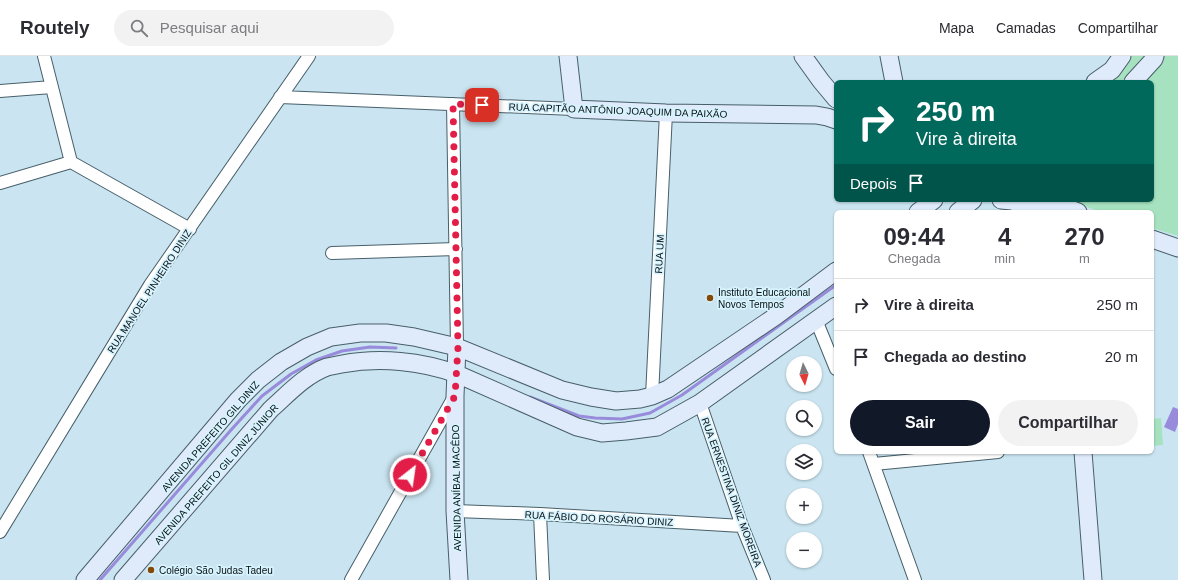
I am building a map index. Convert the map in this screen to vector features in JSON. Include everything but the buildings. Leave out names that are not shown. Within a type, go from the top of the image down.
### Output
[{"type":"street","points":[[44,56],[71,162]]},
{"type":"street","name":"RUA MANOEL PINHEIRO DINIZ","points":[[0,532],[150,285],[309,56]]},
{"type":"street","points":[[568,56],[574,109]]},
{"type":"street","points":[[803,56],[834,96]]},
{"type":"street","points":[[889,56],[894,80]]},
{"type":"street","points":[[1098,80],[1112,70],[1122,56]]},
{"type":"street","points":[[1135,80],[1155,56]]},
{"type":"street","points":[[810,115],[819,108],[820,105],[821,81]]},
{"type":"street","points":[[0,90],[52,87]]},
{"type":"street","name":"RUA CAPITÃO ANTÔNIO JOAQUIM DA PAIXÃO","points":[[280,97],[666,113],[810,115],[834,119]]},
{"type":"street","points":[[453,104],[458,347],[562,390],[616,401],[640,399],[652,396],[668,389],[776,316],[834,272]]},
{"type":"street","name":"RUA UM","points":[[652,396],[666,113]]},
{"type":"street","points":[[0,183],[71,162],[190,229]]},
{"type":"street","points":[[960,210],[970,202]]},
{"type":"street","points":[[1015,202],[1042,210]]},
{"type":"street","points":[[1051,202],[1073,210]]},
{"type":"street","points":[[1154,240],[1175,248]]},
{"type":"street","points":[[332,253],[456,249]]},
{"type":"street","name":"AVENIDA PREFEITO GIL DINIZ JÚNIOR","points":[[123,580],[271,409],[292,389],[308,377],[327,367],[358,361],[416,363],[457,374],[577,427],[602,432],[626,431],[657,427],[700,403],[834,307]]},
{"type":"street","points":[[816,320],[834,364]]},
{"type":"street","name":"AVENIDA PREFEITO GIL DINIZ","points":[[85,580],[238,400],[258,380],[281,362],[307,347],[331,337],[360,332],[386,333],[414,337],[458,347]]},
{"type":"street","name":"AVENIDA ANÍBAL MACÊDO","points":[[458,347],[455,396],[455,512],[459,580]]},
{"type":"street","points":[[351,580],[455,396]]},
{"type":"street","name":"RUA ERNESTINA DINIZ MOREIRA","points":[[700,403],[742,526],[764,580]]},
{"type":"street","points":[[871,454],[914,580]]},
{"type":"street","points":[[874,464],[977,454]]},
{"type":"street","points":[[1083,454],[1093,580]]},
{"type":"street","name":"RUA FÁBIO DO ROSÁRIO DINIZ","points":[[455,512],[540,514],[742,526]]},
{"type":"street","points":[[540,514],[543,580]]},
{"type":"green space","points":[[1130,56],[1148,56],[1128,80],[1106,80]]},
{"type":"green space","points":[[1158,56],[1178,56],[1178,236],[1154,229],[1154,210],[1096,210],[1071,202],[1154,202],[1154,80],[1146,80]]},
{"type":"green space","points":[[1161,418],[1163,445],[1154,446],[1154,419]]},
{"type":"shaded area","points":[[1173,407],[1178,409],[1178,424],[1175,432],[1164,427]]},
{"type":"waterway","points":[[530,397],[579,416],[622,419],[650,413],[682,395],[834,286]]},
{"type":"waterway","points":[[100,580],[262,396],[291,374],[316,360],[342,351],[370,347],[396,348]]},
{"type":"place","name":"Instituto Educacional Novos Tempos","points":[[710,298]]},
{"type":"place","name":"Colégio São Judas Tadeu","points":[[151,570]]},
{"type":"route","points":[[410,475],[455,396],[458,347],[453,104],[482,105]]}]
